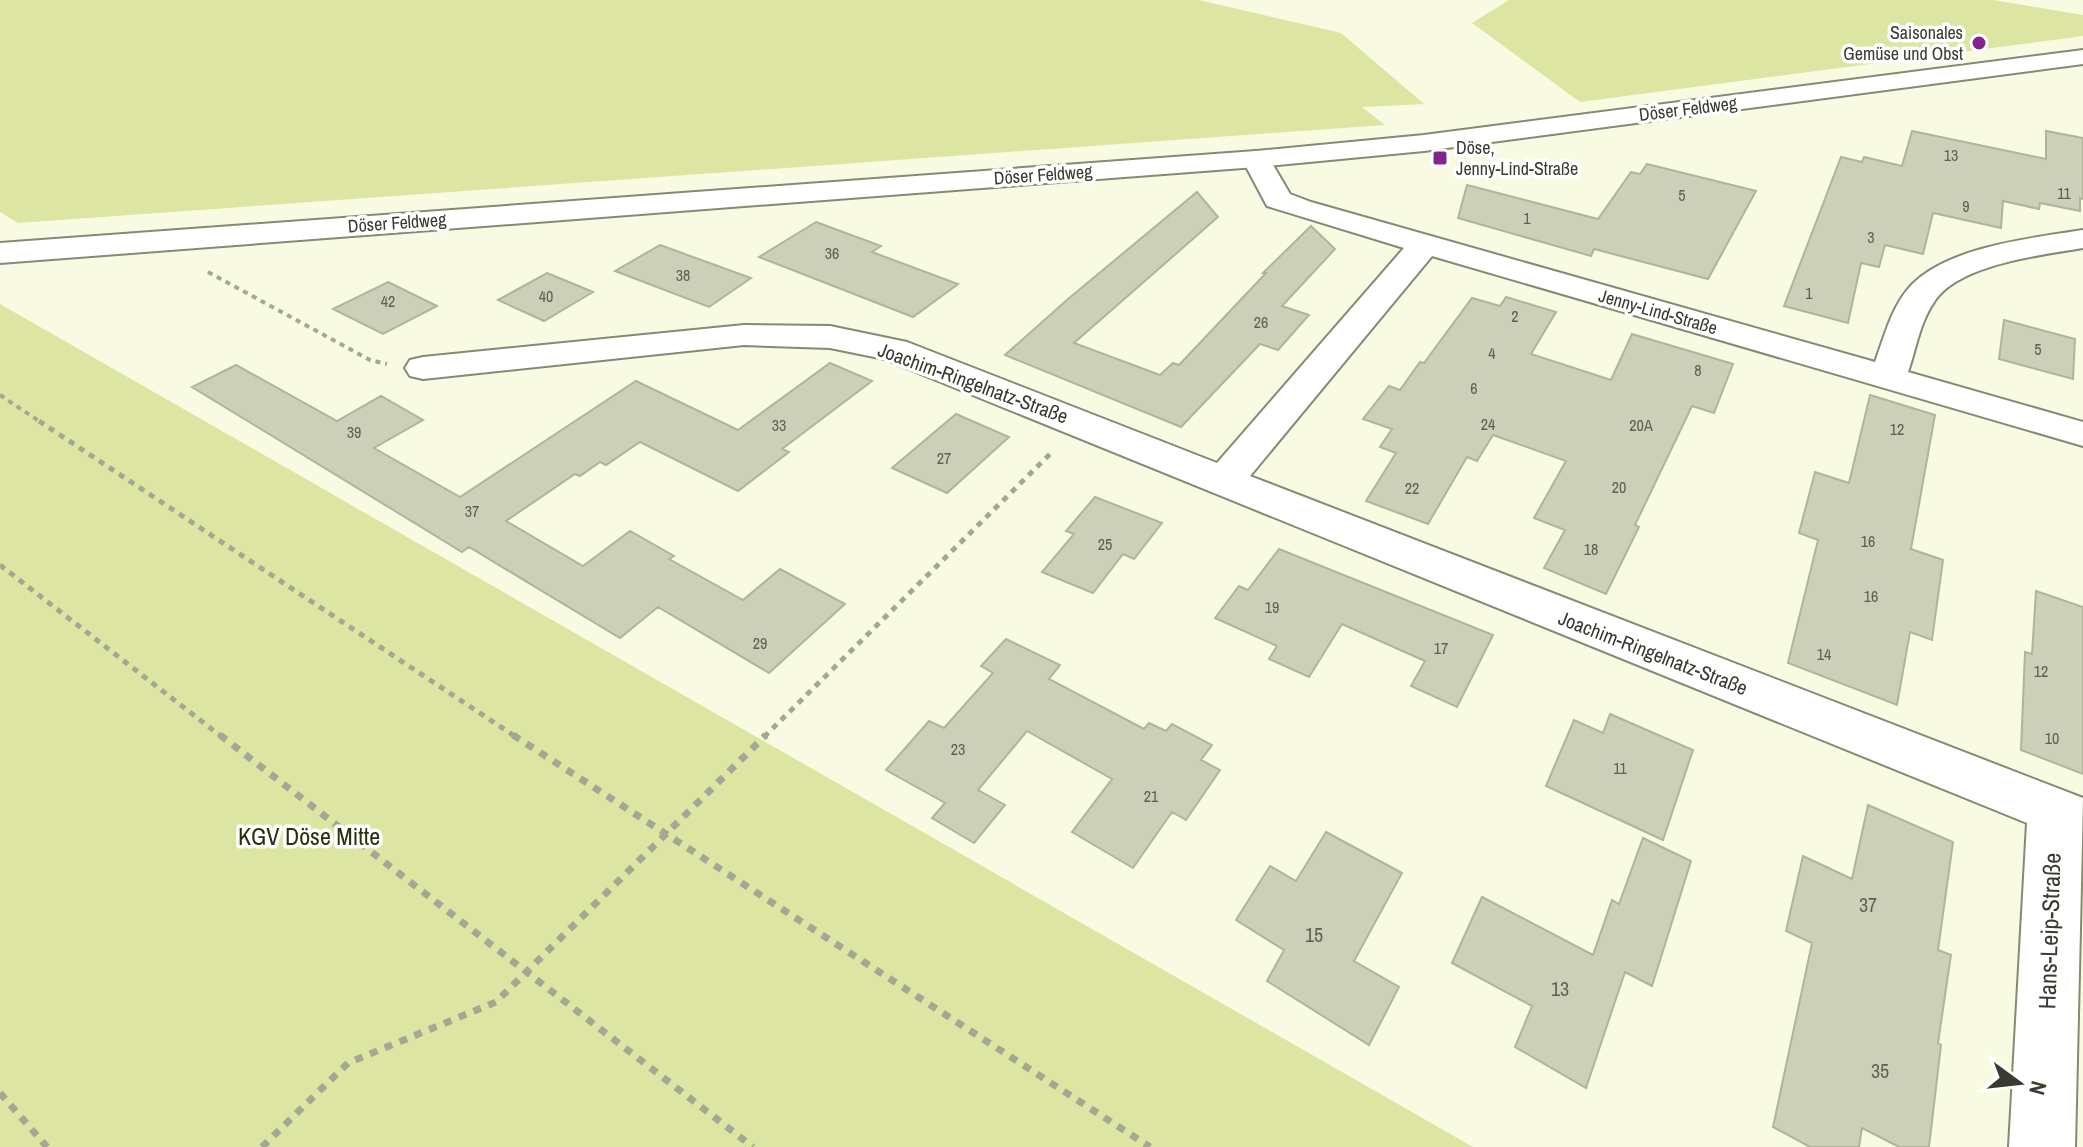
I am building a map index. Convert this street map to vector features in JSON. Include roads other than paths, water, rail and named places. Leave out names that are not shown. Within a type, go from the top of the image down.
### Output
[{"type":"street","name":"Döser Feldweg","points":[[0,253],[1256,159],[1424,143],[2083,57]]},
{"type":"street","name":"Jenny-Lind-Straße","points":[[1256,159],[1278,200],[1424,245],[2083,434]]},
{"type":"street","points":[[1887,378],[1920,294],[1937,280],[1988,258],[2083,239]]},
{"type":"street","points":[[1225,479],[1424,245]]},
{"type":"street","name":"Joachim-Ringelnatz-Straße","points":[[423,368],[724,336],[830,337],[894,350],[2069,816]]},
{"type":"street","name":"Hans-Leip-Straße","points":[[2042,1147],[2069,816]]},
{"type":"place","name":"Saisonales Gemüse und Obst","points":[[1979,43]]},
{"type":"place","name":"Döse, Jenny-Lind-Straße","points":[[1440,158]]},
{"type":"park label","name":"KGV Döse Mitte","points":[[309,837]]}]
